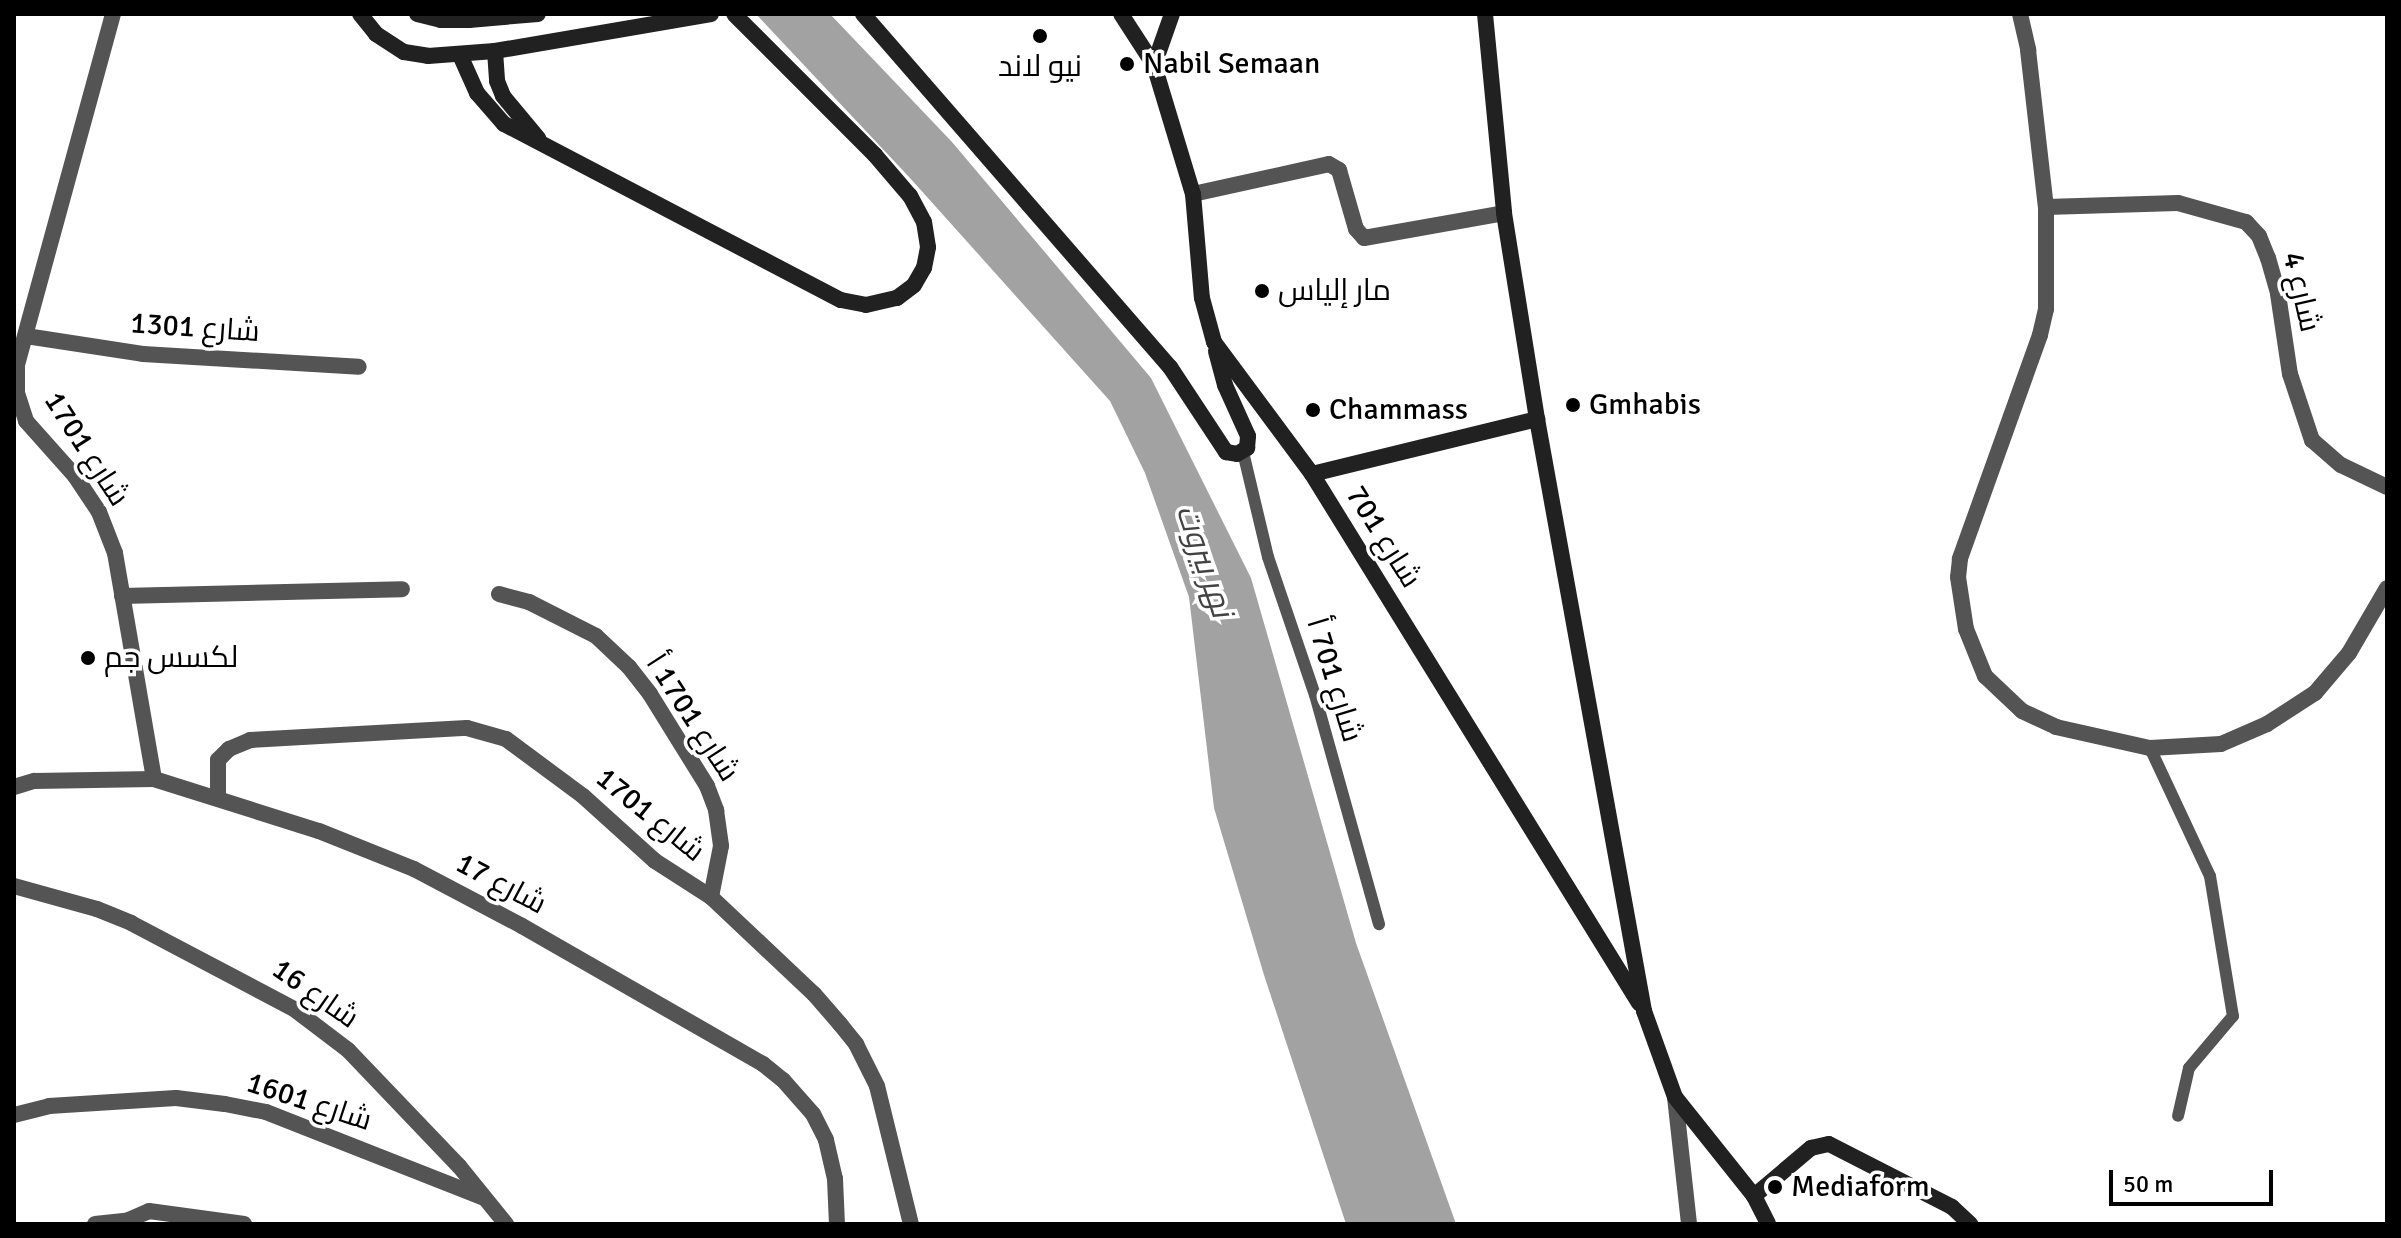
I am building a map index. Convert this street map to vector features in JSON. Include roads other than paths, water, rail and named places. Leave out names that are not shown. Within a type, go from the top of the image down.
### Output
[{"type":"street","name":"شارع 1701","points":[[113,14],[17,364],[17,393],[26,421],[75,476],[99,512],[115,553],[154,779]]},
{"type":"street","points":[[360,14],[376,34],[404,52],[460,55],[705,15]]},
{"type":"street","points":[[417,14],[441,20],[538,14]]},
{"type":"street","points":[[460,55],[467,78],[490,111],[504,124],[841,300],[866,305],[897,298],[914,285],[924,268],[928,247],[924,222],[910,196],[875,155],[734,14]]},
{"type":"street","points":[[863,14],[1170,367],[1226,452],[1243,452],[1249,443],[1248,436],[1225,385],[1214,342]]},
{"type":"street","name":"شارع 701","points":[[1121,14],[1154,65],[1193,194],[1202,298],[1214,342],[1312,474],[1644,1011]]},
{"type":"street","points":[[1154,65],[1172,14]]},
{"type":"street","points":[[1485,14],[1504,213],[1537,419],[1644,1011],[1675,1097],[1689,1224]]},
{"type":"street","points":[[2020,14],[2028,50],[2046,207],[2046,309],[2040,335],[1960,559],[1958,577],[1966,629],[1985,676],[2022,711],[2056,727],[2150,748],[2221,744],[2267,724],[2315,693],[2349,653],[2387,588]]},
{"type":"street","points":[[495,51],[497,81],[503,96],[545,145]]},
{"type":"street","points":[[1193,194],[1329,164],[1339,170],[1356,229],[1364,238],[1504,213]]},
{"type":"street","name":"شارع 4","points":[[2046,207],[2178,203],[2246,222],[2259,236],[2268,258],[2278,294],[2290,374],[2312,440],[2341,465],[2387,487]]},
{"type":"street","name":"شارع 1301","points":[[26,336],[143,354],[359,367]]},
{"type":"street","points":[[1312,474],[1537,419]]},
{"type":"street","points":[[122,596],[402,589]]},
{"type":"street","name":"شارع 1701 أ","points":[[499,594],[529,602],[596,636],[629,667],[650,694],[707,786],[716,810],[721,846],[711,897]]},
{"type":"street","name":"شارع 1701","points":[[218,798],[218,760],[229,749],[250,740],[467,728],[506,739],[583,796],[655,861],[711,897],[814,994],[856,1044],[877,1086],[911,1224]]},
{"type":"street","name":"شارع 17","points":[[14,787],[34,781],[154,779],[319,831],[414,869],[522,926],[763,1064],[799,1095],[826,1140],[835,1179],[837,1224]]},
{"type":"street","name":"شارع 16","points":[[14,886],[33,894],[97,909],[131,923],[294,1009],[348,1050],[421,1124],[506,1224]]},
{"type":"street","name":"شارع 16","points":[[14,893],[33,894]]},
{"type":"street","points":[[1675,1097],[1754,1196],[1768,1224]]},
{"type":"street","name":"شارع 1601","points":[[14,1115],[49,1106],[176,1098],[225,1104],[266,1112],[484,1197]]},
{"type":"street","points":[[1754,1196],[1811,1148],[1829,1144],[1952,1207],[1970,1224]]},
{"type":"street","points":[[95,1224],[126,1221],[149,1211],[244,1224]]},
{"type":"lane","name":"شارع 701 أ","points":[[1243,452],[1268,557],[1315,695],[1379,924]]},
{"type":"lane","points":[[2150,748],[2210,876],[2233,1016],[2189,1068],[2178,1116]]},
{"type":"water","name":"نهر بيروت","points":[[756,14],[830,14],[952,142],[1151,378],[1251,578],[1356,943],[1456,1224],[1346,1224],[1264,975],[1214,808],[1189,597],[1145,473],[1110,401],[910,178]]},
{"type":"place","name":"نيو لاند","points":[[1040,36]]},
{"type":"place","name":"Nabil Semaan","points":[[1127,64]]},
{"type":"place","name":"مار إلياس","points":[[1262,291]]},
{"type":"place","name":"Gmhabis","points":[[1573,405]]},
{"type":"place","name":"Chammass","points":[[1313,410]]},
{"type":"place","name":"لكسس جم","points":[[88,658]]},
{"type":"place","name":"Mediaform","points":[[1775,1187]]}]
